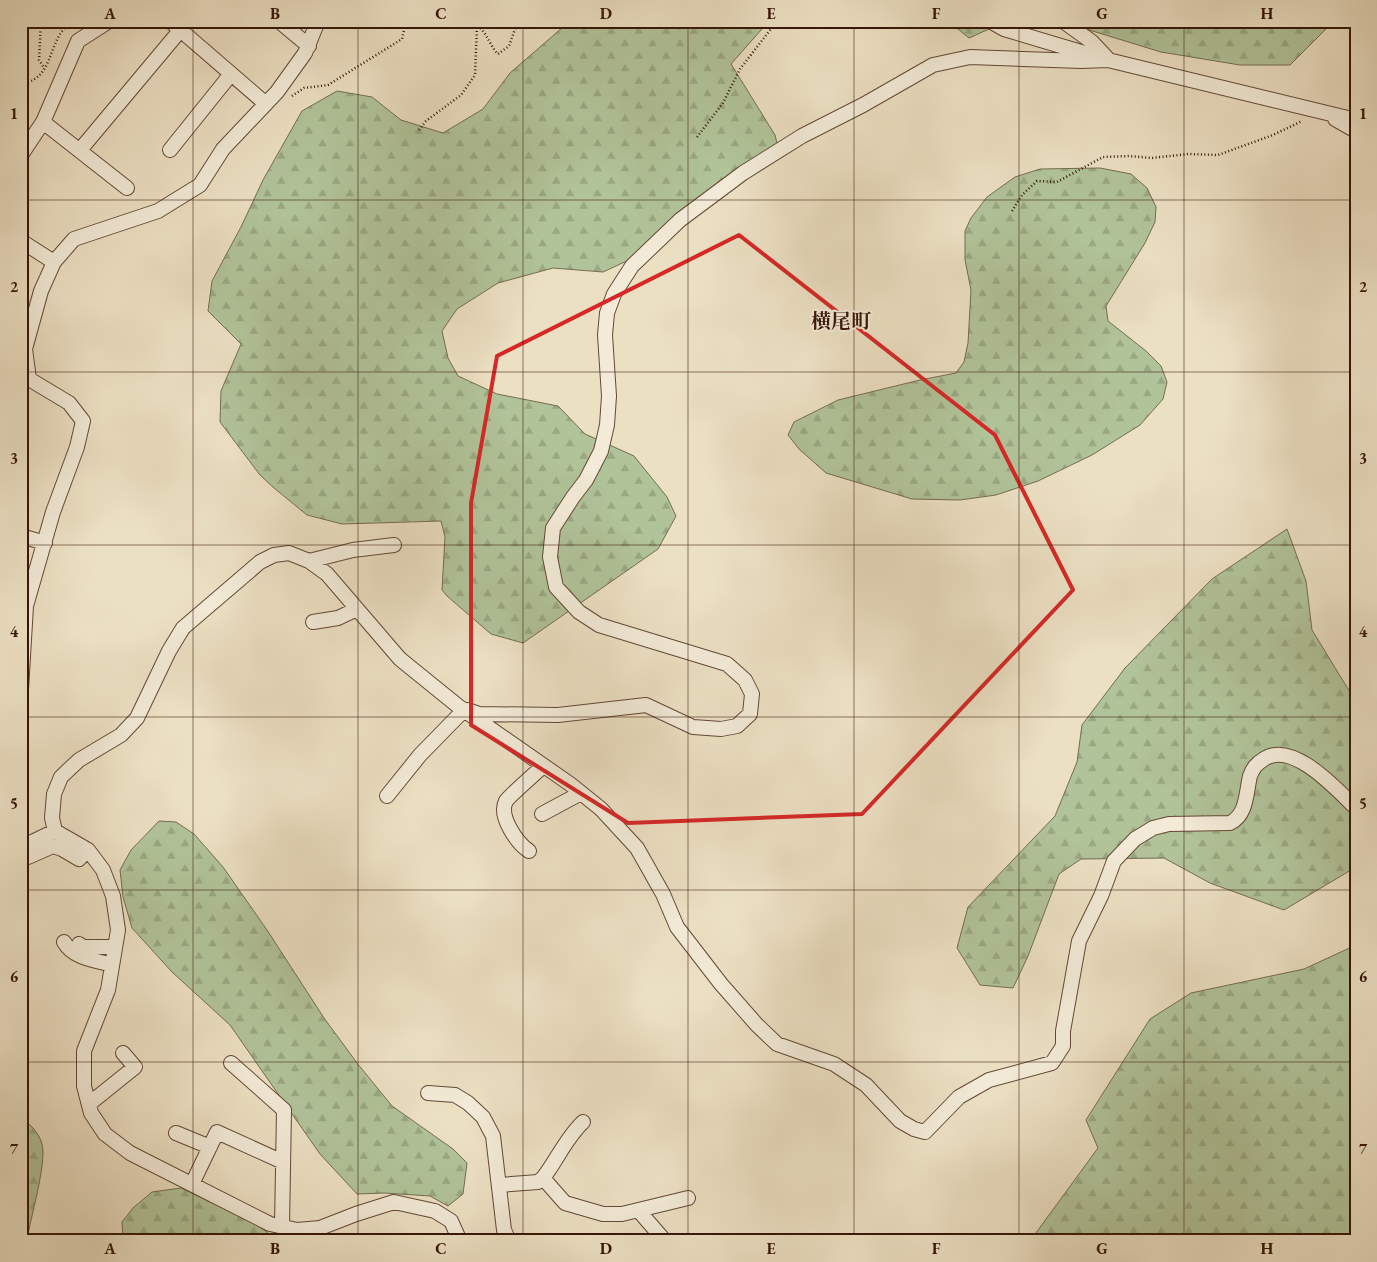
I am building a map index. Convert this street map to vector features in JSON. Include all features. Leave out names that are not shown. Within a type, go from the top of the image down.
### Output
[{"type":"street","points":[[21,155],[43,122],[78,41],[109,21]]},
{"type":"street","points":[[279,21],[309,46]]},
{"type":"street","points":[[21,690],[26,606],[53,512],[83,421],[69,403],[25,382],[25,349],[41,292],[54,262],[74,238],[158,210],[200,185],[222,149],[266,104],[305,53],[318,21]]},
{"type":"street","points":[[990,21],[1004,29],[1108,60],[1356,120]]},
{"type":"street","points":[[1063,21],[1092,42],[1108,60]]},
{"type":"street","points":[[80,150],[180,24],[231,74],[266,104]]},
{"type":"street","points":[[461,708],[479,714],[558,715],[646,705],[693,727],[721,729],[737,726],[750,714],[752,694],[745,680],[728,664],[599,625],[579,612],[556,588],[550,557],[553,528],[586,480],[601,451],[607,426],[609,396],[605,335],[607,313],[614,294],[632,266],[680,220],[743,173],[802,136],[863,105],[933,65],[970,57],[1081,61],[1108,60]]},
{"type":"street","points":[[170,150],[231,74]]},
{"type":"street","points":[[1319,110],[1356,131]]},
{"type":"street","points":[[43,122],[127,188]]},
{"type":"street","points":[[21,241],[54,262]]},
{"type":"street","points":[[21,536],[45,543]]},
{"type":"street","points":[[309,561],[353,550],[394,545]]},
{"type":"street","points":[[460,1241],[451,1221],[435,1210],[394,1202],[320,1228],[297,1230],[270,1224],[130,1153],[105,1134],[91,1113],[84,1086],[84,1051],[108,990],[118,930],[112,896],[103,870],[88,850],[55,830],[52,818],[54,794],[61,777],[79,760],[121,735],[137,718],[169,650],[183,628],[260,562],[274,555],[289,553],[309,561],[327,574],[400,658],[461,708],[601,809],[637,848],[663,894],[677,927],[721,984],[757,1025],[777,1044],[834,1064],[866,1085],[900,1121],[914,1129],[925,1132],[959,1097],[989,1080],[1052,1063],[1063,1046],[1079,941],[1101,896],[1114,861],[1135,839],[1153,828],[1169,824],[1230,823],[1237,820],[1242,814],[1255,765],[1271,755],[1292,758],[1316,771],[1356,808]]},
{"type":"street","points":[[313,622],[338,618],[357,608]]},
{"type":"street","points":[[387,796],[461,708]]},
{"type":"street","points":[[529,851],[523,847],[510,828],[504,814],[506,801],[543,766]]},
{"type":"street","points":[[542,814],[581,793]]},
{"type":"street","points":[[21,844],[32,842],[55,830]]},
{"type":"street","points":[[21,858],[28,857],[53,846],[79,859],[88,850]]},
{"type":"street","points":[[64,942],[69,950],[78,955],[112,965]]},
{"type":"street","points":[[79,944],[83,946],[115,947]]},
{"type":"street","points":[[89,1104],[135,1067],[123,1053]]},
{"type":"street","points":[[231,1063],[284,1110],[282,1226]]},
{"type":"street","points":[[428,1093],[455,1095],[468,1103],[483,1117],[494,1136],[504,1230],[509,1241]]},
{"type":"street","points":[[499,1185],[538,1182],[555,1163],[574,1131],[583,1122]]},
{"type":"street","points":[[192,1184],[217,1132],[283,1162]]},
{"type":"street","points":[[176,1133],[210,1147]]},
{"type":"street","points":[[543,1178],[565,1203],[603,1214],[622,1214],[688,1198]]},
{"type":"street","points":[[638,1210],[664,1241]]},
{"type":"path","points":[[41,21],[39,60],[44,68]]},
{"type":"path","points":[[21,84],[34,80],[44,68],[60,33],[73,21]]},
{"type":"path","points":[[276,92],[290,97],[304,88],[328,85],[402,39],[406,21]]},
{"type":"path","points":[[462,21],[477,25],[491,47],[498,54],[509,46],[518,21]]},
{"type":"path","points":[[697,137],[723,103],[740,68],[777,21]]},
{"type":"path","points":[[419,130],[426,121],[461,95],[475,75],[477,25]]},
{"type":"path","points":[[1012,211],[1022,195],[1037,181],[1057,182],[1104,157],[1129,156],[1152,158],[1188,154],[1218,155],[1273,135],[1312,118],[1319,110]]},
{"type":"highlighted area","points":[[739,235],[995,435],[1073,590],[862,814],[628,823],[471,725],[471,503],[497,356]]},
{"type":"green space","points":[[570,21],[653,21],[679,29],[702,21],[769,21],[731,64],[775,135],[779,151],[696,199],[631,259],[603,272],[553,268],[498,283],[457,309],[442,331],[448,358],[458,376],[497,394],[558,406],[585,434],[634,456],[667,497],[676,516],[658,549],[523,643],[491,634],[442,590],[445,537],[441,521],[342,524],[307,515],[260,475],[220,422],[221,391],[241,344],[208,311],[212,281],[241,227],[263,180],[302,111],[337,91],[372,97],[401,120],[443,133],[483,109],[510,73]]},
{"type":"green space","points":[[948,21],[1007,21],[969,38]]},
{"type":"green space","points":[[1060,21],[1334,21],[1290,65],[1240,65],[1161,52]]},
{"type":"green space","points":[[1100,168],[1131,174],[1147,188],[1156,207],[1155,222],[1145,243],[1106,306],[1108,321],[1146,351],[1161,366],[1167,382],[1163,399],[1140,425],[1092,455],[1038,481],[996,495],[960,500],[912,499],[826,473],[799,449],[788,435],[794,422],[838,400],[956,373],[964,362],[968,343],[971,290],[965,260],[965,231],[971,218],[987,197],[1015,177],[1040,169]]},
{"type":"green space","points":[[1287,529],[1306,581],[1312,630],[1356,702],[1356,867],[1284,910],[1210,883],[1164,858],[1081,859],[1059,874],[1028,956],[1013,988],[980,985],[957,948],[968,907],[1055,816],[1077,762],[1082,725],[1125,668],[1212,579]]},
{"type":"green space","points":[[159,821],[176,822],[194,834],[223,867],[267,930],[324,1018],[392,1106],[453,1149],[467,1163],[463,1194],[448,1206],[430,1196],[384,1193],[357,1194],[320,1154],[230,1025],[172,972],[132,928],[123,897],[120,870],[131,850]]},
{"type":"green space","points":[[1356,945],[1356,1241],[1030,1241],[1098,1148],[1086,1120],[1150,1019],[1191,993],[1304,969]]},
{"type":"green space","points":[[21,1117],[39,1136],[43,1153],[27,1241],[21,1241]]},
{"type":"green space","points":[[181,1188],[208,1201],[239,1212],[279,1241],[123,1241],[122,1222],[133,1208],[152,1192]]},
{"type":"district","name":"横尾町","points":[[841,321]]}]
